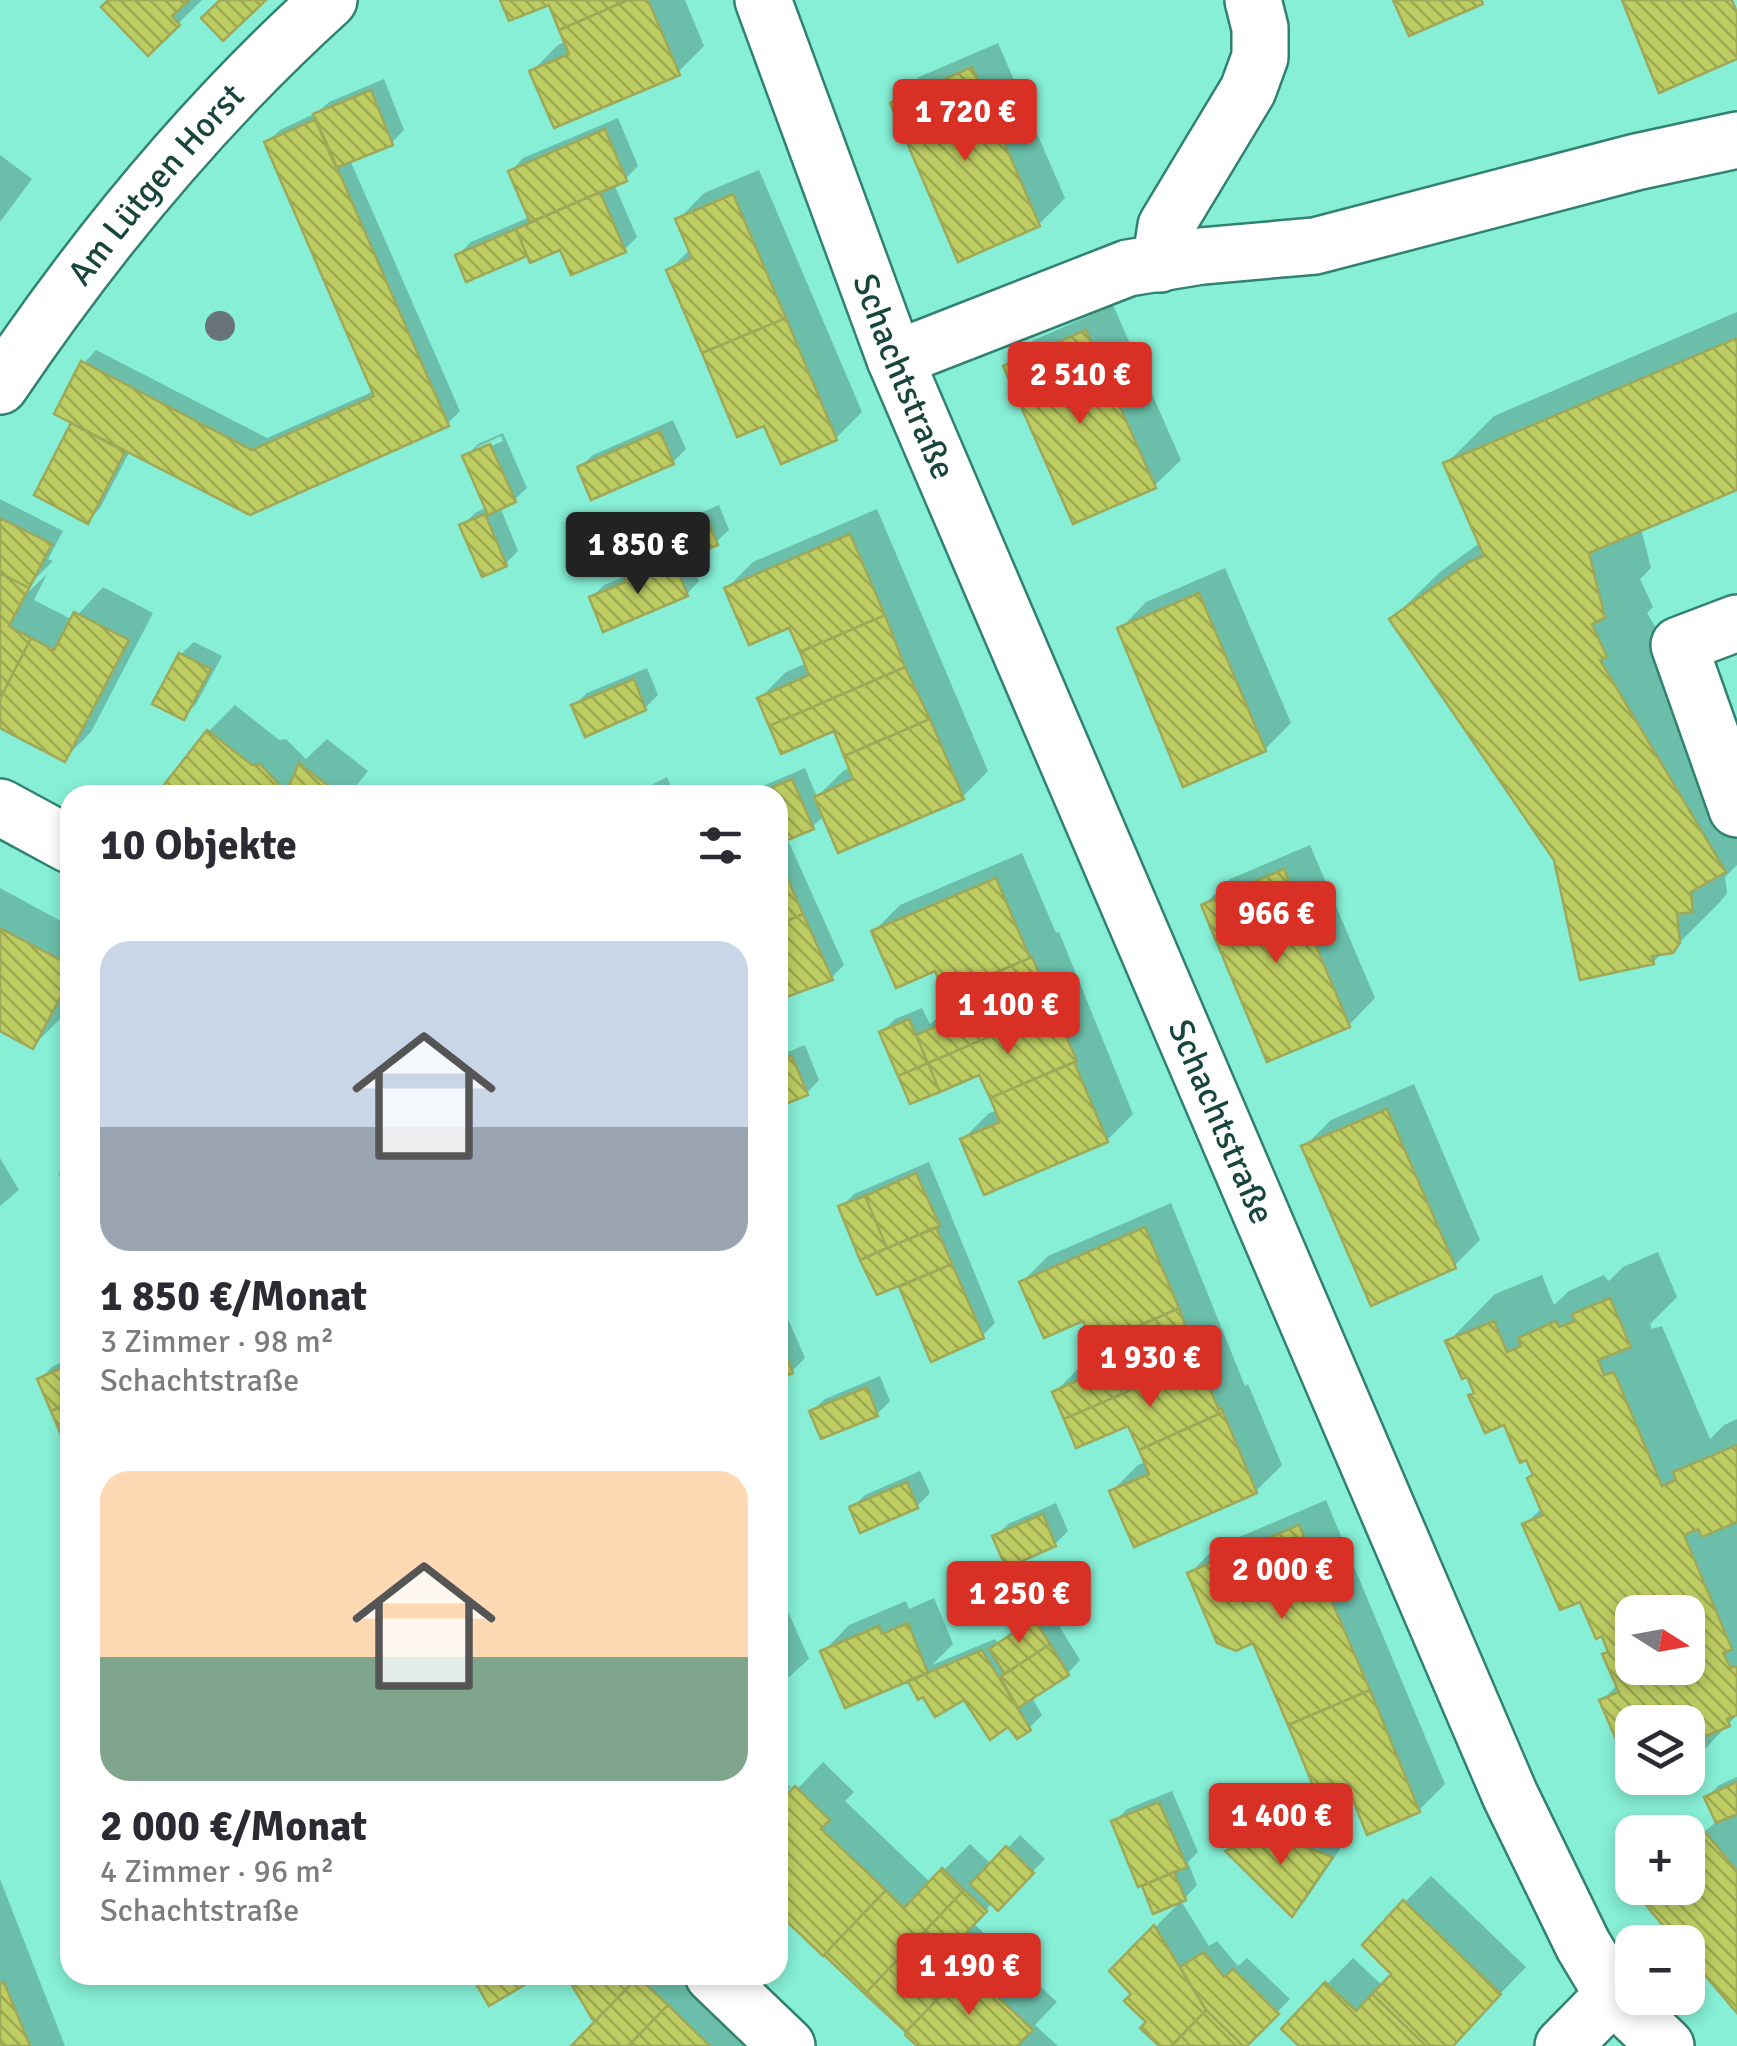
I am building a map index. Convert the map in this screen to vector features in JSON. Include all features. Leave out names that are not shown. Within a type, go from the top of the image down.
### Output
[{"type":"street","name":"Am Lütgen Horst","points":[[0,386],[62,293],[163,169],[282,42],[329,0]]},
{"type":"street","name":"Schachtstraße","points":[[763,0],[894,359],[1510,1795],[1582,1945],[1613,1995],[1666,2046]]},
{"type":"street","points":[[1160,264],[1166,226],[1248,90],[1260,57],[1260,28],[1254,0]]},
{"type":"street","points":[[894,359],[1128,268],[1202,256],[1315,246],[1636,162],[1737,140]]},
{"type":"street","points":[[1737,623],[1680,644],[1737,808]]},
{"type":"street","points":[[0,807],[60,840]]},
{"type":"street","points":[[724,1985],[787,2046]]},
{"type":"street","points":[[1564,2046],[1613,1995]]},
{"type":"building","points":[[108,0],[189,0],[172,16],[180,25],[148,56],[101,7]]},
{"type":"building","points":[[220,0],[266,0],[223,41],[201,18]]},
{"type":"building","points":[[500,0],[628,0],[559,30],[549,5],[509,21]]},
{"type":"building","points":[[628,0],[648,0],[680,75],[554,128],[529,71],[569,54],[559,30]]},
{"type":"building","points":[[1393,0],[1481,0],[1483,4],[1409,36]]},
{"type":"building","points":[[1622,0],[1732,0],[1737,13],[1737,59],[1659,93]]},
{"type":"building","points":[[972,67],[1040,226],[958,262],[890,103]]},
{"type":"building","points":[[371,90],[393,145],[336,168],[313,114]]},
{"type":"building","points":[[316,119],[449,426],[250,515],[54,414],[81,361],[252,450],[374,396],[264,142]]},
{"type":"building","points":[[605,129],[627,181],[530,222],[508,171]]},
{"type":"building","points":[[600,192],[626,252],[571,275],[560,250],[530,263],[516,229]]},
{"type":"building","points":[[733,194],[786,318],[702,353],[666,270],[692,258],[675,219]]},
{"type":"building","points":[[516,229],[527,256],[466,282],[455,255]]},
{"type":"building","points":[[786,318],[837,440],[781,464],[764,426],[737,437],[702,353]]},
{"type":"building","points":[[1086,330],[1156,488],[1073,524],[1003,366]]},
{"type":"building","points":[[1737,338],[1737,490],[1589,553],[1605,618],[1592,624],[1607,657],[1600,660],[1726,872],[1691,892],[1693,912],[1677,914],[1680,943],[1673,953],[1652,956],[1654,964],[1580,980],[1554,860],[1389,619],[1469,562],[1484,556],[1443,463]]},
{"type":"building","points":[[71,423],[125,452],[88,524],[34,495]]},
{"type":"building","points":[[660,431],[674,464],[591,500],[577,467]]},
{"type":"building","points":[[490,444],[516,502],[488,515],[462,456]]},
{"type":"building","points":[[485,514],[507,566],[482,577],[459,525]]},
{"type":"building","points":[[706,516],[718,545],[664,567],[652,539]]},
{"type":"building","points":[[0,518],[52,544],[29,588],[0,573]]},
{"type":"building","points":[[642,529],[659,569],[626,582],[609,543]]},
{"type":"building","points":[[850,534],[885,615],[800,652],[789,628],[749,645],[724,588]]},
{"type":"building","points":[[674,562],[688,596],[603,632],[589,597]]},
{"type":"building","points":[[0,573],[29,588],[9,626],[31,638],[0,699]]},
{"type":"building","points":[[1199,593],[1266,751],[1183,787],[1117,628]]},
{"type":"building","points":[[74,612],[129,640],[65,762],[0,728],[0,699],[31,638],[54,650]]},
{"type":"building","points":[[885,615],[905,667],[769,726],[757,698],[809,675],[800,652]]},
{"type":"building","points":[[179,653],[211,669],[184,720],[152,704]]},
{"type":"building","points":[[905,667],[930,719],[844,756],[834,731],[781,754],[769,726]]},
{"type":"building","points":[[634,679],[646,710],[585,737],[571,705]]},
{"type":"building","points":[[930,719],[964,799],[838,853],[814,797],[853,779],[844,756]]},
{"type":"building","points":[[207,730],[252,765],[260,764],[280,785],[164,785]]},
{"type":"building","points":[[299,763],[327,785],[289,785]]},
{"type":"building","points":[[792,779],[814,829],[788,840],[788,785],[778,785]]},
{"type":"building","points":[[1284,869],[1350,1027],[1267,1062],[1201,905]]},
{"type":"building","points":[[996,878],[1030,958],[945,994],[935,971],[896,988],[871,931]]},
{"type":"building","points":[[788,880],[803,914],[788,921]]},
{"type":"building","points":[[803,914],[833,980],[788,996],[788,921]]},
{"type":"building","points":[[0,928],[60,960],[60,998],[33,1049],[0,1031]]},
{"type":"building","points":[[1032,957],[1054,1009],[928,1063],[916,1035],[956,1018],[945,994]]},
{"type":"building","points":[[1054,1009],[1077,1061],[990,1098],[979,1075],[940,1092],[928,1063]]},
{"type":"building","points":[[909,1019],[928,1063],[898,1076],[879,1032]]},
{"type":"building","points":[[792,1056],[808,1095],[788,1103],[788,1058]]},
{"type":"building","points":[[1074,1062],[1108,1142],[984,1195],[960,1139],[1000,1122],[990,1098]]},
{"type":"building","points":[[928,1063],[940,1092],[910,1104],[898,1076]]},
{"type":"building","points":[[1387,1109],[1456,1268],[1371,1306],[1301,1146]]},
{"type":"building","points":[[916,1173],[940,1226],[887,1248],[865,1196]]},
{"type":"building","points":[[865,1196],[887,1248],[860,1260],[838,1206]]},
{"type":"building","points":[[936,1227],[952,1264],[877,1295],[860,1260]]},
{"type":"building","points":[[1145,1227],[1179,1308],[1094,1346],[1083,1321],[1044,1338],[1019,1282]]},
{"type":"building","points":[[952,1264],[984,1338],[931,1362],[899,1287]]},
{"type":"building","points":[[1610,1298],[1631,1347],[1598,1360],[1604,1375],[1614,1372],[1662,1486],[1676,1480],[1673,1472],[1737,1445],[1737,1522],[1702,1537],[1698,1529],[1684,1535],[1732,1649],[1723,1653],[1731,1668],[1737,1666],[1737,1715],[1727,1719],[1730,1726],[1705,1736],[1705,1705],[1615,1705],[1615,1737],[1599,1700],[1619,1692],[1616,1685],[1705,1685],[1705,1595],[1615,1595],[1615,1683],[1602,1654],[1608,1652],[1602,1636],[1596,1639],[1580,1602],[1560,1610],[1522,1524],[1543,1515],[1527,1478],[1533,1475],[1526,1460],[1520,1463],[1504,1425],[1485,1433],[1468,1395],[1474,1393],[1467,1377],[1462,1379],[1445,1341],[1494,1321],[1507,1352],[1521,1346],[1518,1338],[1556,1321],[1559,1327],[1575,1321],[1572,1314]]},
{"type":"building","points":[[1179,1308],[1198,1361],[1064,1419],[1052,1392],[1103,1369],[1094,1346]]},
{"type":"building","points":[[1198,1361],[1223,1412],[1139,1450],[1128,1426],[1076,1448],[1064,1419]]},
{"type":"building","points":[[60,1369],[60,1407],[51,1411],[37,1379]]},
{"type":"building","points":[[867,1387],[878,1416],[821,1439],[809,1411]]},
{"type":"building","points":[[60,1407],[60,1432],[51,1411]]},
{"type":"building","points":[[1223,1412],[1257,1493],[1134,1547],[1109,1491],[1149,1474],[1139,1450]]},
{"type":"building","points":[[907,1482],[918,1508],[860,1533],[849,1507]]},
{"type":"building","points":[[1043,1514],[1056,1546],[1006,1568],[992,1536]]},
{"type":"building","points":[[1299,1525],[1370,1690],[1288,1725],[1253,1643],[1236,1651],[1217,1643],[1187,1573]]},
{"type":"building","points":[[1034,1619],[1050,1644],[1005,1674],[989,1649]]},
{"type":"building","points":[[908,1623],[928,1673],[845,1708],[820,1651],[879,1626],[882,1634]]},
{"type":"building","points":[[1050,1644],[1069,1675],[1018,1708],[1000,1677]]},
{"type":"building","points":[[982,1650],[1031,1730],[1017,1739],[1008,1727],[990,1740],[964,1700],[935,1717],[923,1697],[918,1700],[908,1681]]},
{"type":"building","points":[[1370,1690],[1420,1812],[1367,1835],[1351,1795],[1322,1807],[1288,1725]]},
{"type":"building","points":[[1737,1782],[1737,1814],[1716,1823],[1704,1797]]},
{"type":"building","points":[[795,1786],[830,1820],[821,1829],[886,1890],[823,1956],[788,1923],[788,1793]]},
{"type":"building","points":[[1159,1802],[1187,1867],[1138,1887],[1111,1821]]},
{"type":"building","points":[[1705,1832],[1737,1871],[1737,2013],[1705,1975],[1705,1925],[1663,1925],[1646,1905],[1705,1905]]},
{"type":"building","points":[[1267,1833],[1333,1857],[1292,1917],[1225,1851]]},
{"type":"building","points":[[1006,1846],[1034,1873],[998,1911],[970,1884]]},
{"type":"building","points":[[942,1868],[964,1890],[865,1994],[824,1955],[886,1890],[904,1908]]},
{"type":"building","points":[[1174,1872],[1186,1900],[1153,1914],[1142,1886]]},
{"type":"building","points":[[964,1890],[987,1911],[949,1951],[967,1968],[906,2032],[865,1994]]},
{"type":"building","points":[[1403,1900],[1501,1994],[1453,2046],[1426,2046],[1372,1994],[1391,1974],[1362,1945]]},
{"type":"building","points":[[1154,1925],[1206,2010],[1171,2046],[1159,2046],[1140,2028],[1146,2022],[1124,2001],[1131,1994],[1109,1971]]},
{"type":"building","points":[[1204,1952],[1224,1977],[1233,1969],[1279,2014],[1247,2046],[1206,2010],[1180,1967]]},
{"type":"building","points":[[967,1968],[1033,2030],[1017,2046],[917,2046],[906,2032]]},
{"type":"building","points":[[4,1982],[30,2046],[0,2046],[0,1984]]},
{"type":"building","points":[[1325,1982],[1356,2011],[1372,1994],[1426,2046],[1299,2046],[1281,2029]]},
{"type":"building","points":[[477,1985],[524,1985],[489,2006]]},
{"type":"building","points":[[572,1985],[630,1985],[594,2022]]},
{"type":"building","points":[[630,1985],[647,1985],[668,2005],[628,2046],[571,2046]]},
{"type":"building","points":[[668,2005],[710,2046],[628,2046]]},
{"type":"building","points":[[1206,2010],[1243,2046],[1172,2046]]}]
